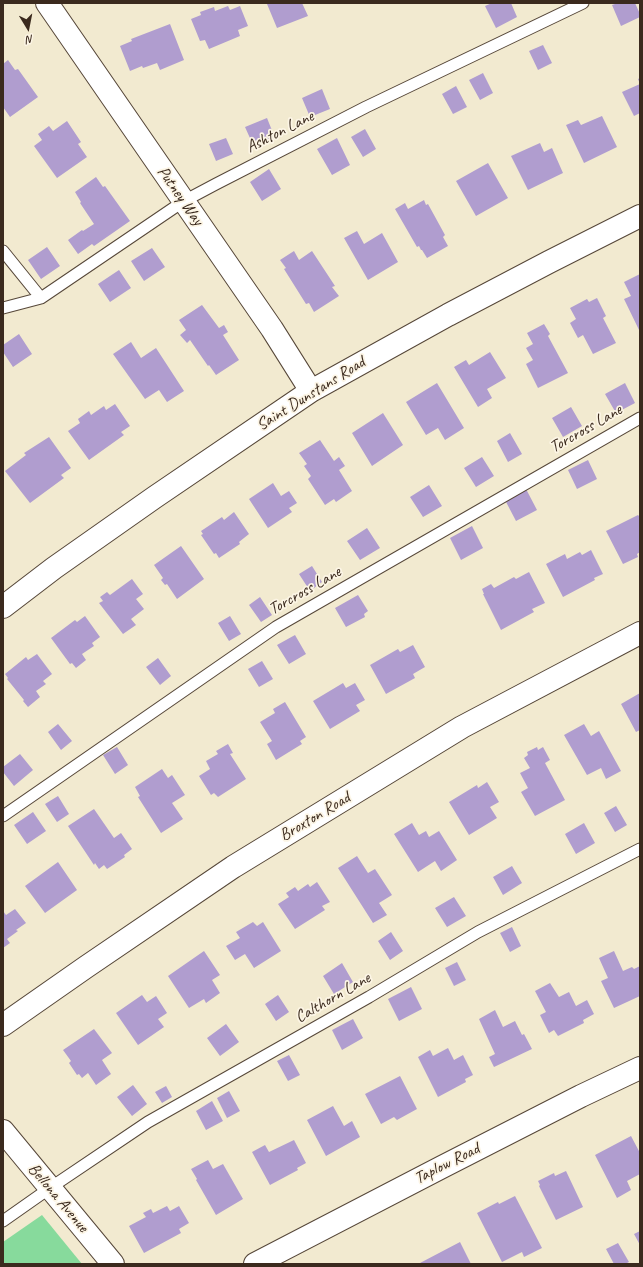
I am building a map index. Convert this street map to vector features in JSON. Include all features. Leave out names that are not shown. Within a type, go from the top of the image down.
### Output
[{"type":"street","name":"Putney Way","points":[[55,5],[184,201],[272,329],[310,391]]},
{"type":"street","name":"Saint Dunstans Road","points":[[3,607],[54,568],[149,501],[310,391],[448,315],[640,216]]},
{"type":"street","name":"Broxton Road","points":[[3,1025],[86,966],[233,867],[462,727],[640,633]]},
{"type":"street","name":"Taplow Road","points":[[255,1264],[463,1156],[640,1068]]},
{"type":"street","name":"Bellona Avenue","points":[[3,1131],[113,1264]]},
{"type":"lane","name":"Ashton Lane","points":[[3,308],[41,298],[184,201],[216,184],[366,107],[583,3]]},
{"type":"lane","points":[[3,251],[41,298]]},
{"type":"lane","name":"Torcross Lane","points":[[3,816],[276,627],[640,418]]},
{"type":"lane","name":"Calthorn Lane","points":[[3,1221],[148,1122],[369,997],[478,932],[640,850]]},
{"type":"green space","points":[[42,1215],[82,1264],[3,1264],[3,1242]]},
{"type":"building","points":[[302,3],[308,16],[277,28],[267,4]]},
{"type":"building","points":[[492,3],[511,3],[517,17],[496,28],[485,6]]},
{"type":"building","points":[[618,3],[635,3],[640,17],[621,26],[612,5]]},
{"type":"building","points":[[228,6],[230,10],[240,6],[248,26],[238,30],[240,36],[209,49],[205,40],[200,41],[191,19],[201,15],[200,12],[214,7],[215,11]]},
{"type":"building","points":[[170,24],[184,60],[160,70],[157,63],[143,68],[142,66],[130,71],[120,46],[132,41],[131,39]]},
{"type":"building","points":[[543,45],[552,63],[538,70],[529,51]]},
{"type":"building","points":[[8,60],[15,70],[18,69],[38,97],[10,117],[3,107],[3,64]]},
{"type":"building","points":[[483,73],[493,93],[480,100],[469,80]]},
{"type":"building","points":[[640,84],[640,113],[634,116],[622,92]]},
{"type":"building","points":[[456,86],[467,107],[453,114],[442,94]]},
{"type":"building","points":[[322,89],[330,109],[310,117],[302,98]]},
{"type":"building","points":[[602,116],[617,147],[584,163],[566,125],[578,120],[581,125]]},
{"type":"building","points":[[267,118],[275,138],[254,147],[245,127]]},
{"type":"building","points":[[67,121],[81,142],[78,144],[87,157],[57,178],[34,146],[42,140],[38,134],[49,126],[53,131]]},
{"type":"building","points":[[365,129],[376,149],[363,157],[351,137]]},
{"type":"building","points":[[226,138],[233,154],[216,161],[209,144]]},
{"type":"building","points":[[337,138],[350,165],[332,175],[317,149]]},
{"type":"building","points":[[540,143],[544,152],[552,148],[563,173],[528,190],[511,156]]},
{"type":"building","points":[[488,163],[508,198],[476,216],[456,181]]},
{"type":"building","points":[[269,169],[281,189],[262,201],[250,182]]},
{"type":"building","points":[[96,177],[103,187],[105,186],[130,221],[94,246],[92,244],[78,254],[68,240],[94,224],[80,203],[81,202],[75,192]]},
{"type":"building","points":[[424,200],[426,205],[428,204],[445,235],[443,237],[448,246],[427,258],[419,246],[417,247],[395,209],[405,203],[408,209]]},
{"type":"building","points":[[357,231],[364,244],[382,233],[398,262],[368,280],[344,238]]},
{"type":"building","points":[[47,247],[60,266],[41,279],[28,260]]},
{"type":"building","points":[[152,248],[165,267],[144,281],[131,261]]},
{"type":"building","points":[[294,251],[299,260],[312,251],[335,286],[332,287],[339,296],[314,312],[309,303],[306,304],[280,260]]},
{"type":"building","points":[[119,270],[131,288],[110,302],[98,284]]},
{"type":"building","points":[[640,274],[640,332],[624,299],[631,296],[624,282]]},
{"type":"building","points":[[597,298],[606,316],[603,318],[616,343],[593,354],[583,335],[578,338],[570,323],[576,319],[570,308],[587,299],[589,302]]},
{"type":"building","points":[[202,305],[219,328],[224,325],[228,332],[223,335],[239,360],[216,375],[190,340],[187,343],[180,335],[186,330],[179,320]]},
{"type":"building","points":[[544,324],[550,334],[548,336],[568,373],[538,388],[526,364],[533,360],[526,348],[533,344],[527,333]]},
{"type":"building","points":[[19,334],[32,354],[13,367],[3,352],[3,345]]},
{"type":"building","points":[[131,342],[141,358],[156,348],[184,391],[167,402],[159,390],[145,399],[113,354]]},
{"type":"building","points":[[490,352],[506,378],[487,389],[492,398],[478,407],[454,367],[466,360],[469,365]]},
{"type":"building","points":[[437,383],[464,428],[445,440],[438,428],[426,435],[406,402]]},
{"type":"building","points":[[625,383],[635,403],[616,413],[605,394]]},
{"type":"building","points":[[115,404],[130,426],[121,432],[124,435],[89,460],[68,431],[80,423],[78,419],[89,411],[91,415],[104,406],[106,410]]},
{"type":"building","points":[[571,407],[582,426],[563,437],[552,418]]},
{"type":"building","points":[[383,413],[403,445],[372,466],[352,433]]},
{"type":"building","points":[[510,433],[522,454],[508,462],[497,441]]},
{"type":"building","points":[[49,437],[71,468],[61,475],[64,478],[30,503],[5,471],[26,455],[24,453]]},
{"type":"building","points":[[320,440],[334,461],[339,457],[345,466],[339,470],[352,491],[336,502],[334,499],[325,505],[308,479],[311,476],[304,466],[307,464],[299,453]]},
{"type":"building","points":[[482,457],[494,476],[476,487],[464,468]]},
{"type":"building","points":[[588,460],[597,479],[577,489],[568,470]]},
{"type":"building","points":[[273,483],[281,496],[289,491],[297,503],[289,508],[292,512],[268,528],[249,499]]},
{"type":"building","points":[[429,485],[442,506],[423,517],[410,497]]},
{"type":"building","points":[[526,489],[537,510],[516,521],[505,500]]},
{"type":"building","points":[[234,512],[249,534],[239,542],[240,544],[219,558],[216,553],[214,554],[201,535],[203,534],[201,531],[222,517],[224,520]]},
{"type":"building","points":[[638,515],[640,517],[640,552],[637,554],[638,557],[623,564],[606,531]]},
{"type":"building","points":[[472,526],[483,548],[461,560],[450,538]]},
{"type":"building","points":[[367,528],[380,548],[360,560],[347,541]]},
{"type":"building","points":[[181,546],[204,579],[177,599],[167,584],[165,585],[161,580],[163,578],[154,565]]},
{"type":"building","points":[[591,550],[603,574],[594,578],[595,580],[563,597],[546,564],[565,554],[567,559],[580,552],[582,555]]},
{"type":"building","points":[[312,566],[322,582],[310,591],[299,574]]},
{"type":"building","points":[[529,572],[545,603],[532,609],[534,612],[501,630],[482,589],[491,584],[494,588],[514,577],[516,579]]},
{"type":"building","points":[[132,579],[143,594],[136,599],[144,609],[131,619],[136,625],[123,634],[99,603],[103,601],[100,597],[107,592],[110,595]]},
{"type":"building","points":[[358,595],[368,611],[364,614],[365,617],[346,627],[335,608]]},
{"type":"building","points":[[260,597],[272,615],[261,622],[249,605]]},
{"type":"building","points":[[85,616],[100,637],[92,643],[94,646],[82,654],[86,660],[76,668],[72,663],[70,664],[51,638],[75,620],[77,622]]},
{"type":"building","points":[[230,616],[241,634],[229,641],[218,623]]},
{"type":"building","points":[[295,635],[306,654],[289,664],[277,645]]},
{"type":"building","points":[[413,645],[425,667],[413,674],[415,678],[386,694],[370,665],[398,649],[400,652]]},
{"type":"building","points":[[37,654],[52,674],[43,681],[46,684],[36,691],[40,697],[28,707],[7,679],[8,678],[5,674],[26,657],[28,660]]},
{"type":"building","points":[[158,658],[171,676],[160,685],[146,667]]},
{"type":"building","points":[[262,661],[273,679],[259,687],[248,669]]},
{"type":"building","points":[[343,683],[346,688],[355,683],[365,700],[356,705],[360,711],[330,729],[313,701]]},
{"type":"building","points":[[640,693],[640,730],[636,732],[621,704]]},
{"type":"building","points":[[285,702],[306,737],[300,741],[302,744],[276,760],[267,744],[272,741],[260,722],[275,713],[273,709]]},
{"type":"building","points":[[58,724],[72,741],[61,750],[48,732]]},
{"type":"building","points":[[584,724],[591,736],[599,731],[621,771],[606,779],[601,768],[587,775],[564,735]]},
{"type":"building","points":[[228,744],[233,753],[230,754],[246,779],[218,797],[214,793],[211,795],[199,776],[210,769],[206,761],[218,754],[216,751]]},
{"type":"building","points":[[117,747],[128,765],[115,774],[103,755]]},
{"type":"building","points":[[537,747],[538,750],[543,747],[550,760],[545,763],[565,800],[535,816],[521,792],[528,788],[520,773],[530,768],[524,758],[528,755],[527,752]]},
{"type":"building","points":[[20,754],[33,770],[14,786],[3,772],[3,767]]},
{"type":"building","points":[[162,769],[168,778],[172,775],[185,795],[172,803],[183,819],[161,833],[138,797],[140,796],[135,787]]},
{"type":"building","points":[[487,782],[499,802],[490,807],[497,818],[469,835],[449,802],[477,785],[478,788]]},
{"type":"building","points":[[58,796],[69,814],[57,822],[45,804]]},
{"type":"building","points":[[616,806],[627,825],[615,832],[604,813]]},
{"type":"building","points":[[94,809],[114,838],[121,833],[132,849],[124,855],[125,857],[107,869],[104,865],[99,869],[95,863],[94,865],[68,826]]},
{"type":"building","points":[[33,812],[46,831],[27,844],[14,825]]},
{"type":"building","points":[[412,823],[419,835],[426,831],[429,837],[439,831],[457,860],[441,871],[435,861],[418,872],[394,834]]},
{"type":"building","points":[[584,823],[595,843],[576,854],[565,834]]},
{"type":"building","points":[[357,856],[368,873],[375,869],[392,895],[379,903],[387,915],[373,923],[338,868]]},
{"type":"building","points":[[58,862],[77,890],[45,913],[25,886]]},
{"type":"building","points":[[512,866],[522,883],[503,895],[493,877]]},
{"type":"building","points":[[317,882],[330,902],[322,906],[325,910],[295,929],[278,904],[289,897],[286,893],[295,887],[298,891],[308,884],[310,887]]},
{"type":"building","points":[[454,897],[466,916],[447,927],[435,908]]},
{"type":"building","points":[[15,909],[26,923],[7,939],[10,943],[3,948],[3,911],[6,915]]},
{"type":"building","points":[[253,922],[257,926],[263,922],[281,951],[254,968],[245,954],[235,960],[226,946],[240,938],[236,932]]},
{"type":"building","points":[[512,927],[521,946],[510,952],[500,933]]},
{"type":"building","points":[[391,932],[403,951],[390,960],[378,941]]},
{"type":"building","points":[[204,951],[220,975],[212,980],[220,993],[206,1003],[204,999],[189,1008],[168,976]]},
{"type":"building","points":[[614,951],[623,971],[632,967],[634,969],[640,966],[640,996],[614,1008],[601,981],[608,978],[599,958]]},
{"type":"building","points":[[457,962],[466,980],[454,986],[445,968]]},
{"type":"building","points":[[342,963],[353,982],[334,994],[323,976]]},
{"type":"building","points":[[550,983],[559,997],[569,992],[576,1006],[587,1000],[594,1014],[583,1020],[584,1023],[558,1036],[554,1030],[549,1033],[540,1015],[546,1012],[535,991]]},
{"type":"building","points":[[411,987],[422,1009],[399,1021],[388,999]]},
{"type":"building","points":[[142,995],[147,1002],[156,996],[167,1013],[158,1019],[164,1027],[138,1045],[116,1013]]},
{"type":"building","points":[[278,995],[289,1012],[276,1021],[265,1004]]},
{"type":"building","points":[[495,1010],[503,1027],[515,1021],[522,1035],[524,1034],[532,1049],[494,1067],[489,1057],[495,1054],[479,1019]]},
{"type":"building","points":[[353,1019],[363,1038],[342,1050],[332,1030]]},
{"type":"building","points":[[226,1024],[239,1042],[220,1056],[207,1038]]},
{"type":"building","points":[[94,1029],[112,1053],[102,1060],[111,1074],[96,1085],[88,1073],[82,1078],[79,1074],[77,1075],[69,1063],[71,1061],[63,1050]]},
{"type":"building","points":[[448,1048],[454,1060],[463,1055],[473,1075],[465,1079],[466,1082],[438,1097],[418,1057],[430,1050],[433,1056]]},
{"type":"building","points":[[289,1055],[300,1075],[288,1081],[277,1061]]},
{"type":"building","points":[[400,1076],[417,1109],[397,1120],[394,1117],[381,1124],[365,1094]]},
{"type":"building","points":[[133,1085],[147,1104],[132,1116],[117,1097]]},
{"type":"building","points":[[166,1086],[172,1097],[162,1103],[155,1092]]},
{"type":"building","points":[[229,1091],[240,1111],[227,1118],[217,1098]]},
{"type":"building","points":[[212,1101],[223,1121],[206,1130],[196,1111]]},
{"type":"building","points":[[333,1106],[344,1126],[352,1121],[360,1137],[326,1156],[307,1120]]},
{"type":"building","points":[[631,1136],[640,1153],[640,1174],[627,1181],[631,1190],[617,1198],[595,1155]]},
{"type":"building","points":[[294,1140],[306,1163],[297,1168],[298,1170],[270,1185],[252,1152],[265,1145],[269,1152]]},
{"type":"building","points":[[208,1160],[213,1169],[223,1164],[243,1199],[216,1215],[191,1169]]},
{"type":"building","points":[[566,1171],[583,1207],[556,1220],[538,1181],[554,1173],[555,1176]]},
{"type":"building","points":[[515,1196],[542,1248],[524,1257],[522,1252],[502,1262],[477,1213],[498,1202],[499,1204]]},
{"type":"building","points":[[167,1206],[170,1211],[179,1206],[189,1223],[179,1229],[181,1233],[144,1253],[129,1226],[146,1217],[143,1213],[151,1209],[153,1213]]},
{"type":"building","points":[[640,1231],[640,1245],[634,1234]]},
{"type":"building","points":[[460,1242],[471,1264],[420,1264],[420,1263]]},
{"type":"building","points":[[618,1243],[629,1262],[625,1264],[614,1264],[606,1249]]}]
